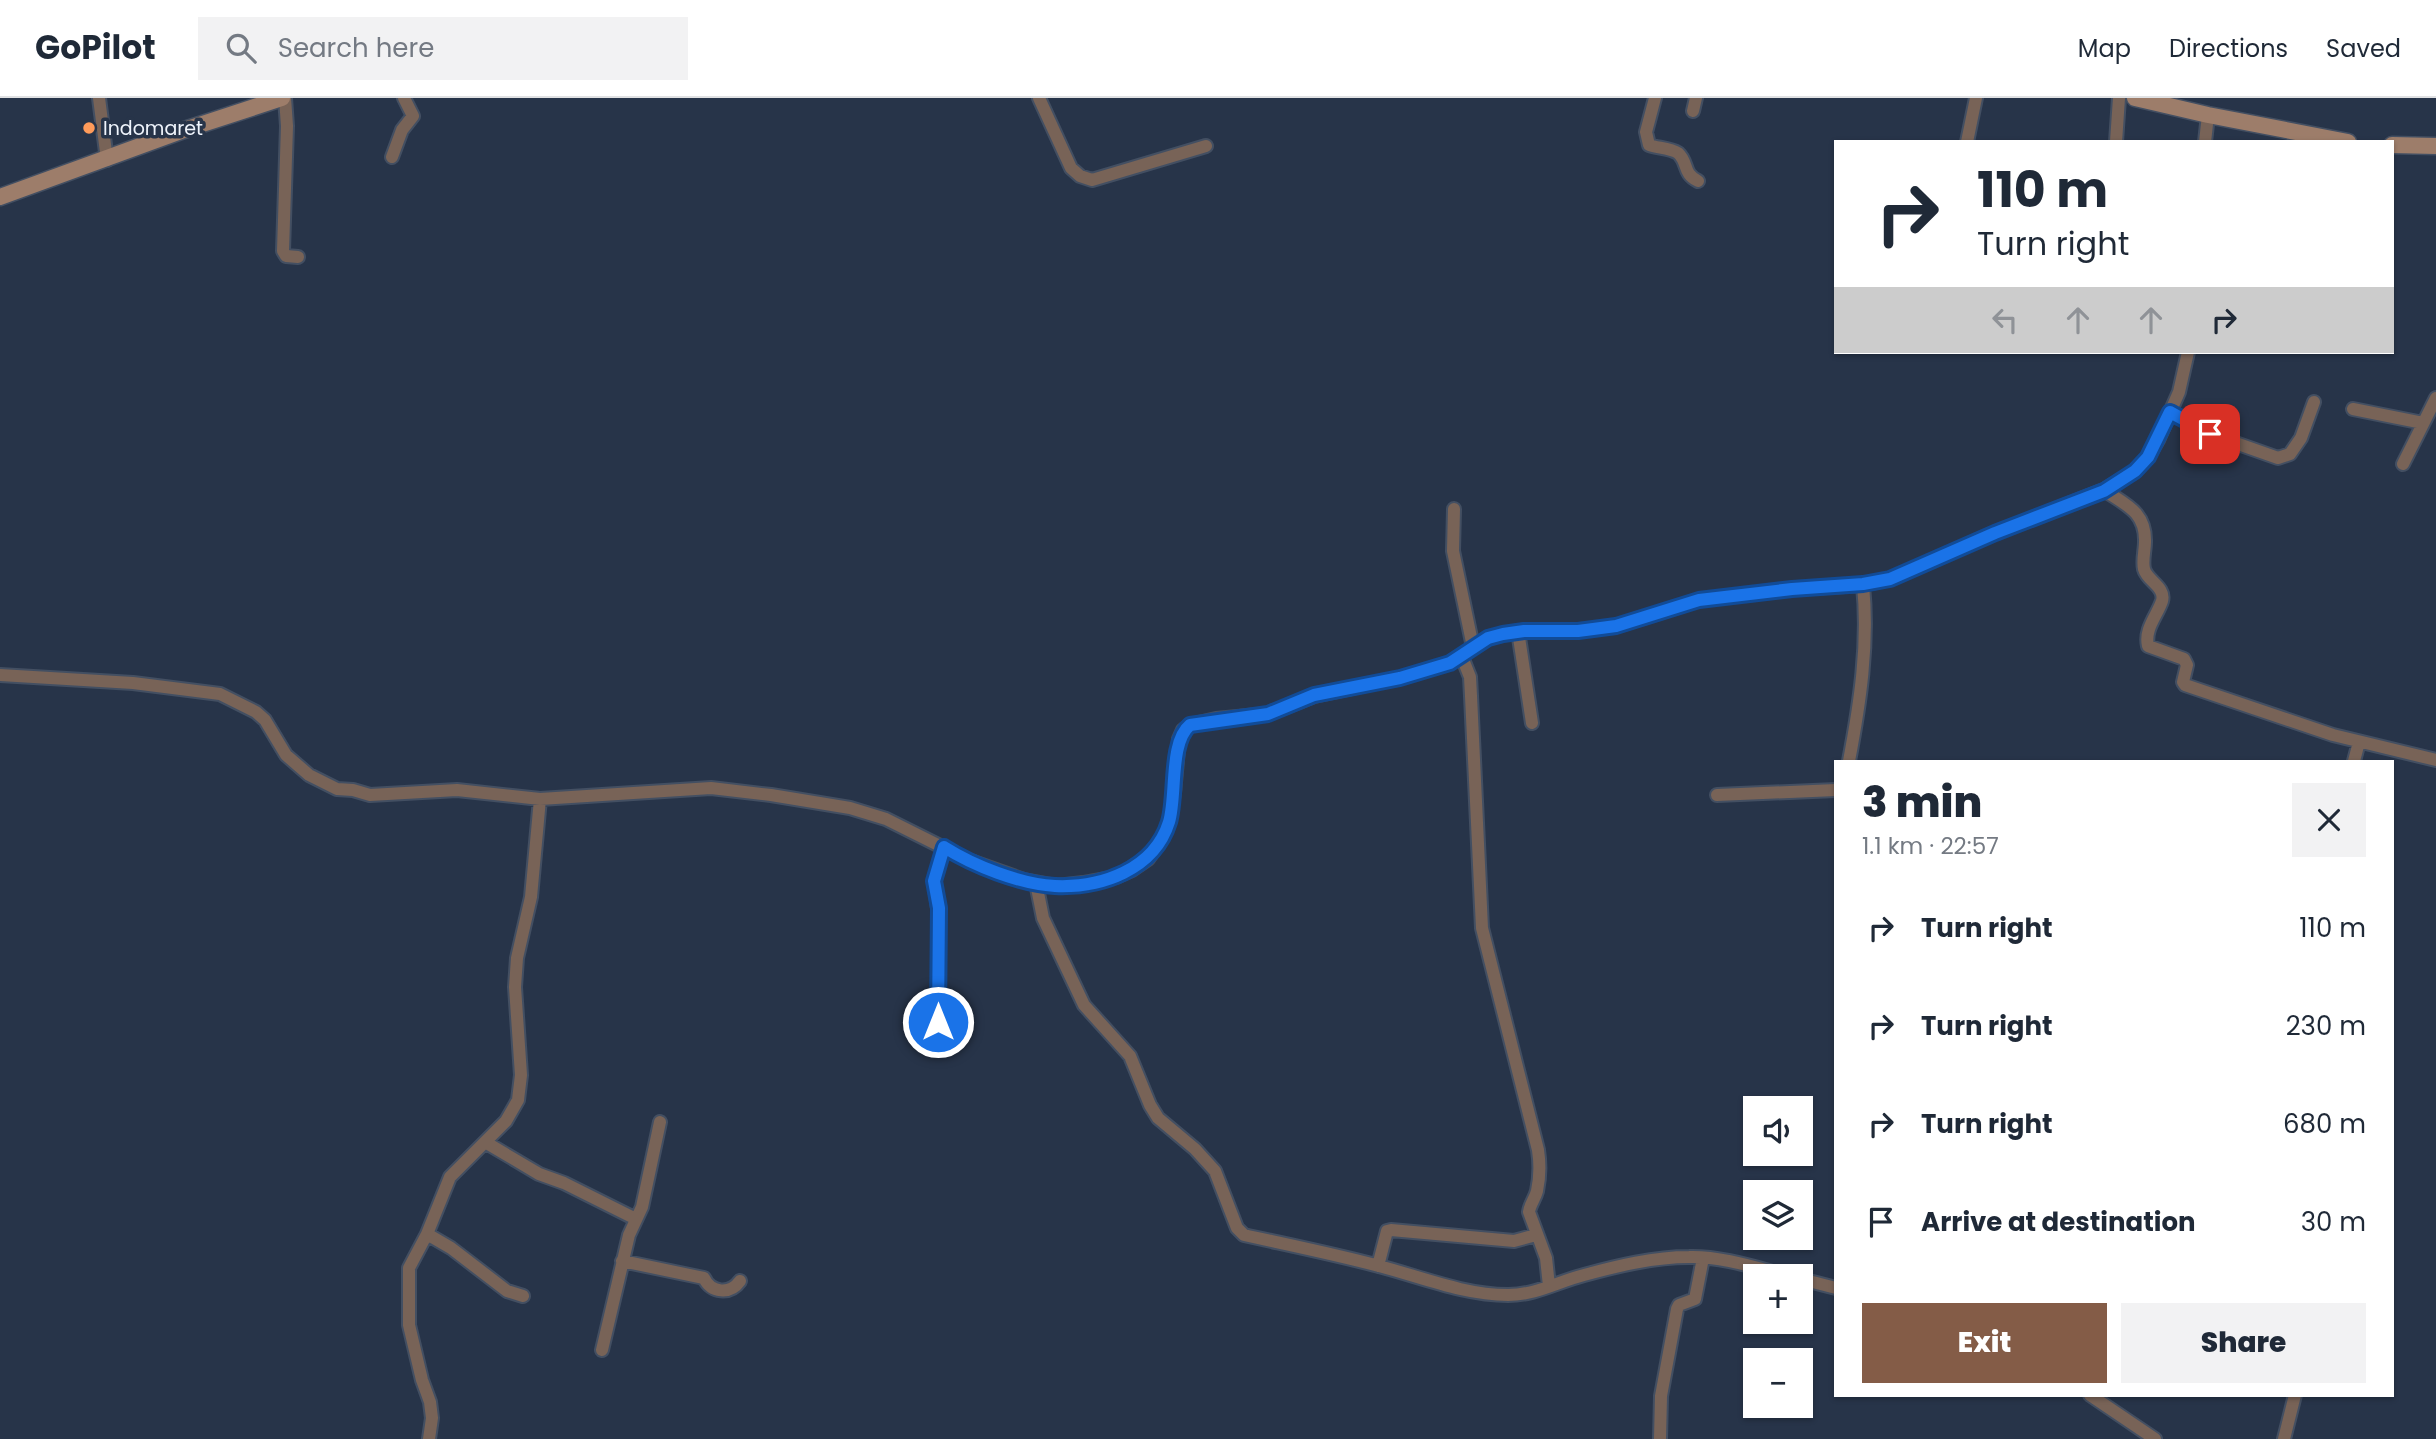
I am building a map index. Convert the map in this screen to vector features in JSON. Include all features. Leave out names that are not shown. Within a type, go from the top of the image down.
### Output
[{"type":"main road","points":[[0,197],[181,131],[283,98]]},
{"type":"main road","points":[[2135,98],[2338,140]]},
{"type":"main road","points":[[2394,145],[2436,146]]},
{"type":"street","points":[[99,98],[107,160]]},
{"type":"street","points":[[283,98],[287,126],[283,251],[286,256],[298,257]]},
{"type":"street","points":[[392,157],[402,130],[413,116],[404,98]]},
{"type":"street","points":[[1039,98],[1071,168],[1080,176],[1092,180],[1206,146]]},
{"type":"street","points":[[1655,98],[1646,132],[1648,145],[1674,151],[1679,155],[1689,176],[1699,181]]},
{"type":"street","points":[[1967,140],[1976,98]]},
{"type":"street","points":[[2116,140],[2119,98]]},
{"type":"street","points":[[2205,140],[2208,115]]},
{"type":"street","points":[[0,675],[133,683],[220,694],[256,712],[265,720],[286,755],[309,775],[337,789],[370,795],[457,790],[540,799],[690,788],[759,793],[850,808],[886,819],[988,868],[1036,883],[1057,886],[1116,877],[1148,859],[1169,823],[1179,739],[1183,730],[1190,725],[1268,714],[1314,695],[1400,678],[1450,663],[1488,638],[1518,631],[1578,631],[1616,626],[1699,600],[1890,579],[1995,533],[2104,491],[2135,471],[2148,457],[2179,392],[2188,354]]},
{"type":"street","points":[[2403,464],[2436,398]]},
{"type":"street","points":[[2170,412],[2210,434],[2278,458],[2290,454],[2301,438],[2314,402]]},
{"type":"street","points":[[2353,409],[2423,424]]},
{"type":"street","points":[[2104,491],[2135,511],[2143,520],[2144,569],[2162,594],[2162,601],[2155,612],[2146,640],[2153,650],[2161,650],[2184,659],[2187,665],[2184,684],[2272,716],[2359,742],[2436,760]]},
{"type":"street","points":[[1454,509],[1453,551],[1473,647]]},
{"type":"street","points":[[1849,760],[1863,670],[1863,584]]},
{"type":"street","points":[[1518,631],[1532,723]]},
{"type":"street","points":[[1462,657],[1470,677],[1472,696],[1482,928],[1538,1150],[1540,1165],[1537,1193],[1529,1207],[1536,1235],[1546,1258],[1549,1286]]},
{"type":"street","points":[[2354,760],[2359,742]]},
{"type":"street","points":[[1717,795],[1834,790]]},
{"type":"street","points":[[429,1439],[432,1418],[415,1351],[408,1300],[409,1268],[427,1234],[450,1177],[506,1122],[518,1100],[521,1075],[514,987],[517,958],[531,897],[540,799]]},
{"type":"street","points":[[938,1022],[939,908],[934,881],[944,847]]},
{"type":"street","points":[[1036,883],[1043,918],[1084,1005],[1130,1056],[1158,1118],[1195,1149],[1215,1171],[1240,1232],[1244,1235],[1485,1294],[1510,1295],[1543,1291],[1549,1286],[1584,1274],[1646,1261],[1690,1256],[1743,1266]]},
{"type":"street","points":[[602,1350],[629,1235],[642,1207],[660,1122]]},
{"type":"street","points":[[485,1142],[539,1174],[636,1219]]},
{"type":"street","points":[[1378,1266],[1387,1231],[1391,1230],[1514,1241],[1536,1235]]},
{"type":"street","points":[[427,1234],[451,1248],[507,1291],[523,1296]]},
{"type":"street","points":[[1660,1439],[1661,1396],[1677,1309],[1679,1305],[1695,1299],[1703,1258]]},
{"type":"street","points":[[622,1261],[704,1278],[707,1284],[715,1289],[728,1290],[740,1281]]},
{"type":"street","points":[[1813,1282],[1834,1287]]},
{"type":"street","points":[[2093,1397],[2155,1439]]},
{"type":"street","points":[[2284,1439],[2294,1397]]},
{"type":"place","name":"Indomaret","points":[[89,128]]},
{"type":"route","points":[[938,1022],[939,908],[934,881],[944,847],[988,868],[1024,880],[1057,886],[1116,877],[1132,870],[1148,859],[1169,823],[1179,739],[1183,730],[1190,725],[1216,719],[1268,714],[1314,695],[1400,678],[1450,663],[1488,638],[1503,634],[1524,631],[1578,631],[1616,626],[1699,600],[1876,583],[2104,491],[2135,471],[2148,457],[2170,412],[2210,434]]}]
